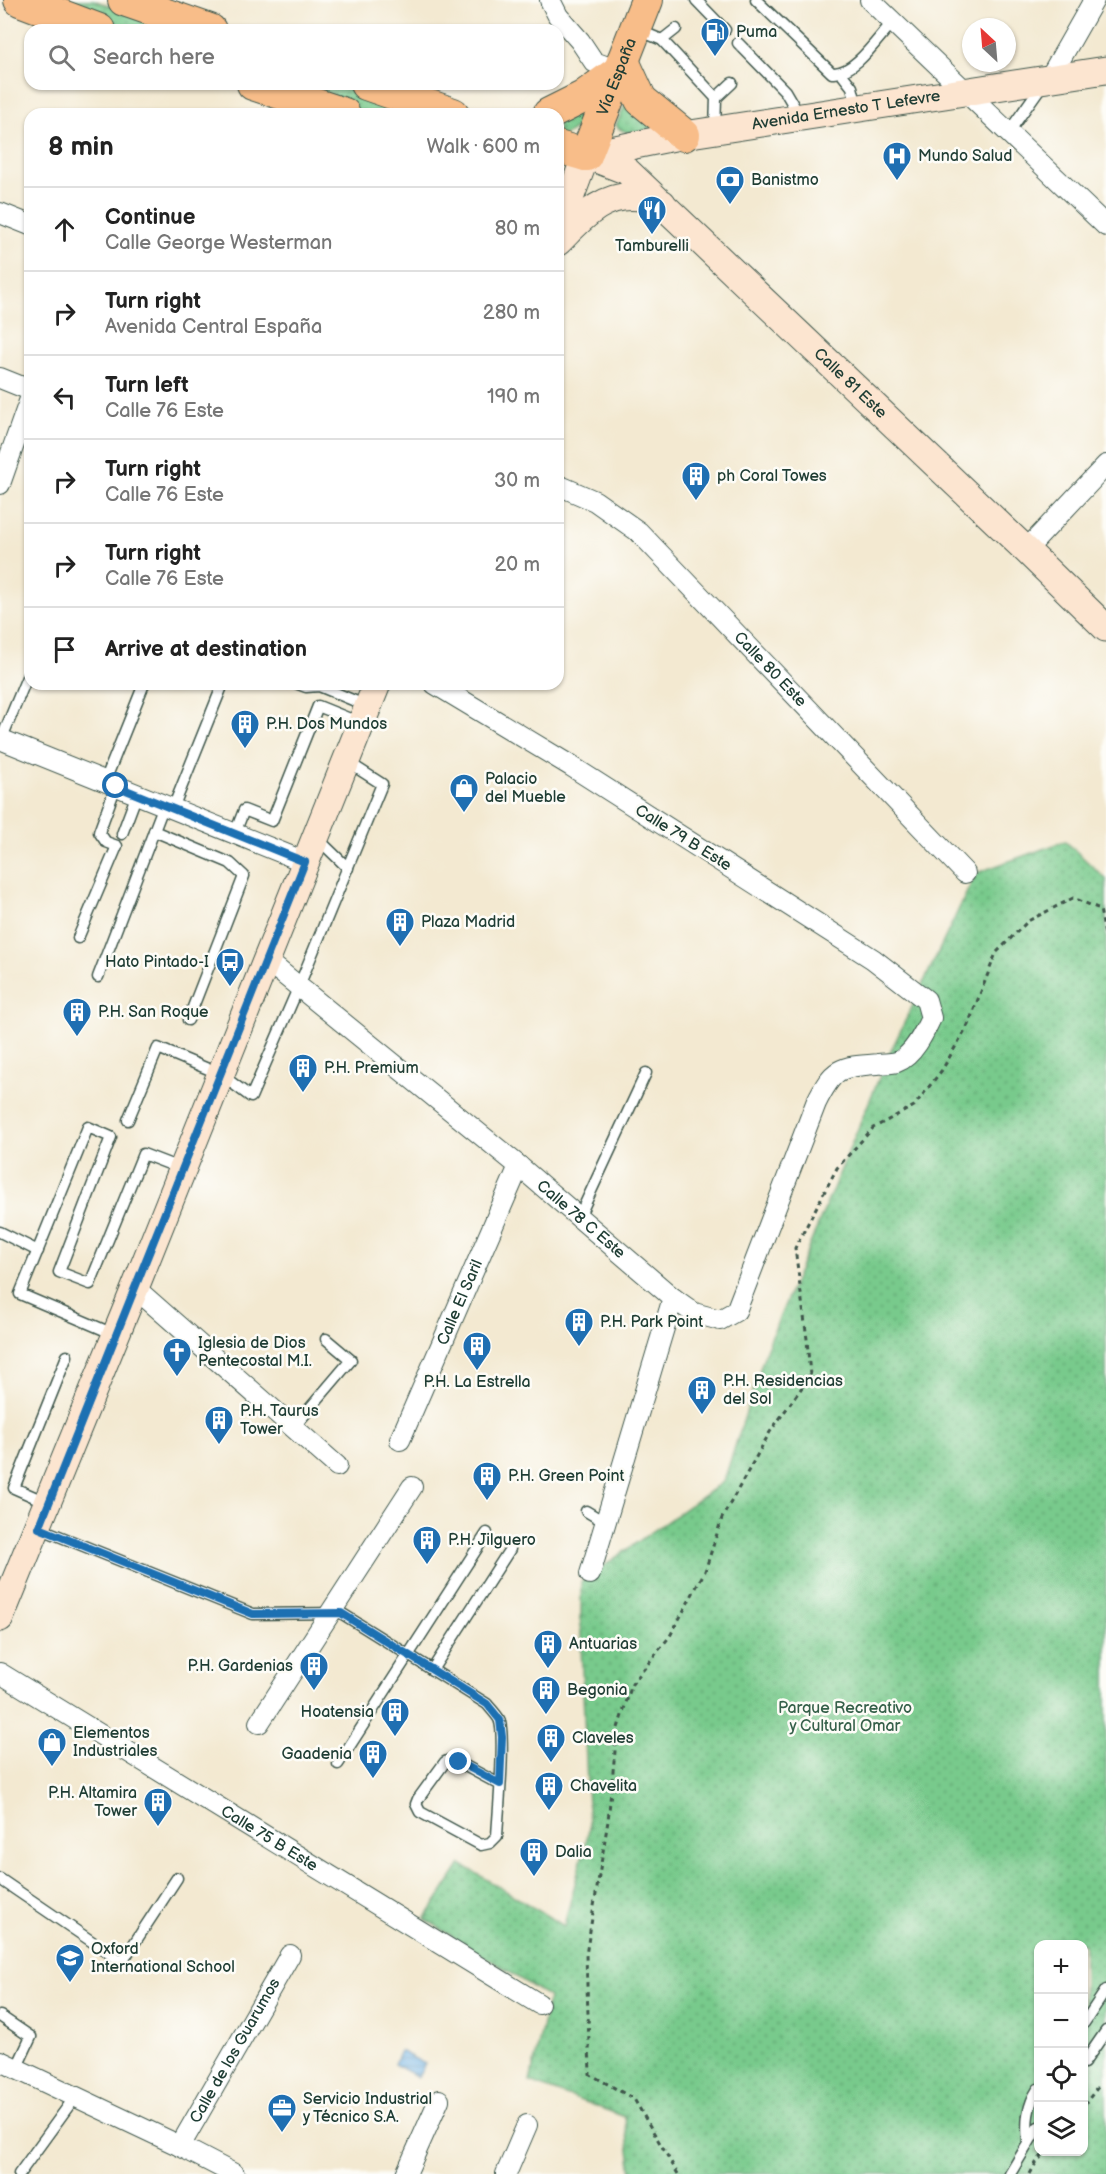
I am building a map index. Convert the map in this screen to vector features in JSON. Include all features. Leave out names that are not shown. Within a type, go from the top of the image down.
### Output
[{"type":"main road","points":[[20,0],[83,24]]},
{"type":"main road","points":[[124,0],[193,24]]},
{"type":"main road","name":"Vía España","points":[[567,153],[621,66],[649,35],[647,0]]},
{"type":"main road","points":[[561,108],[583,97],[621,66],[641,100],[674,137],[652,152],[648,168],[651,182],[662,203]]},
{"type":"main road","name":"Avenida Ernesto T Lefevre","points":[[567,153],[1106,70]]},
{"type":"main road","points":[[271,90],[326,108]]},
{"type":"main road","points":[[383,90],[436,108]]},
{"type":"main road","points":[[564,179],[567,153]]},
{"type":"main road","name":"Calle 81 Este","points":[[567,153],[627,171],[1106,628]]},
{"type":"main road","points":[[564,236],[596,206],[637,197],[662,203]]},
{"type":"main road","points":[[0,1618],[44,1515],[368,704]]},
{"type":"street","points":[[550,0],[558,16],[580,41],[594,62],[621,66]]},
{"type":"street","points":[[870,0],[1106,226]]},
{"type":"street","points":[[1047,80],[1094,0]]},
{"type":"street","points":[[0,213],[24,223]]},
{"type":"street","points":[[0,378],[24,388]]},
{"type":"street","points":[[0,484],[24,416]]},
{"type":"street","points":[[1026,550],[1106,465]]},
{"type":"street","name":"Calle 80 Este","points":[[564,487],[595,501],[639,532],[965,873]]},
{"type":"street","name":"Calle 79 B Este","points":[[445,690],[571,766],[873,958],[926,1000]]},
{"type":"street","points":[[1,740],[305,862]]},
{"type":"street","name":"Calle 78 C Este","points":[[266,960],[519,1166],[673,1298],[694,1313],[720,1320],[736,1311],[816,1103],[827,1080],[845,1066],[897,1062],[912,1051],[924,1034],[931,1018],[926,1000]]},
{"type":"street","name":"Calle El Saril","points":[[400,1440],[519,1166]]},
{"type":"street","points":[[135,1288],[337,1466]]},
{"type":"street","points":[[590,1574],[673,1298]]},
{"type":"street","points":[[260,1723],[412,1487]]},
{"type":"street","name":"Calle 75 B Este","points":[[0,1673],[539,2004]]},
{"type":"street","name":"Calle de los Guarumos","points":[[180,2146],[290,1955]]},
{"type":"street","points":[[5,2065],[180,2146],[231,2173]]},
{"type":"street","points":[[406,2174],[439,2100]]},
{"type":"street","points":[[506,2174],[527,2125]]},
{"type":"lane","points":[[756,0],[832,73],[841,73],[855,65],[892,23]]},
{"type":"lane","points":[[697,6],[725,30]]},
{"type":"lane","points":[[649,35],[676,29]]},
{"type":"lane","points":[[649,35],[716,98]]},
{"type":"lane","points":[[738,43],[752,63],[784,91],[801,118]]},
{"type":"lane","points":[[841,73],[852,87],[858,109]]},
{"type":"lane","points":[[1008,133],[1047,80]]},
{"type":"lane","points":[[715,131],[716,98],[732,83]]},
{"type":"lane","points":[[1,740],[24,684]]},
{"type":"lane","points":[[78,938],[117,846],[106,842],[99,832],[111,783],[142,690]]},
{"type":"lane","points":[[98,977],[154,831],[169,806],[221,690]]},
{"type":"lane","points":[[330,690],[368,704]]},
{"type":"lane","points":[[235,833],[244,810],[272,821],[318,706],[368,704]]},
{"type":"lane","points":[[128,1120],[158,1048],[220,1074],[251,1097],[381,784],[345,760]]},
{"type":"lane","points":[[122,834],[137,794]]},
{"type":"lane","points":[[154,831],[231,863],[244,876],[188,1020]]},
{"type":"lane","points":[[315,836],[348,868]]},
{"type":"lane","points":[[579,1217],[646,1073]]},
{"type":"lane","points":[[116,1335],[20,1294],[88,1127],[111,1137],[59,1272],[90,1284],[143,1154],[183,1169]]},
{"type":"lane","points":[[0,1232],[38,1251]]},
{"type":"lane","points":[[294,1427],[351,1360],[326,1339]]},
{"type":"lane","points":[[67,1356],[14,1488],[44,1515],[253,1614],[341,1613],[487,1704],[500,1720],[502,1737],[500,1784],[497,1836],[490,1843],[481,1845],[420,1812],[416,1804],[445,1762],[452,1760],[500,1784]]},
{"type":"lane","points":[[586,1511],[606,1523]]},
{"type":"lane","points":[[338,1764],[487,1533]]},
{"type":"lane","points":[[432,1670],[510,1549]]},
{"type":"lane","points":[[0,1879],[122,1962],[177,1878]]},
{"type":"lane","points":[[1088,2016],[1106,1990]]},
{"type":"lane","points":[[0,2016],[31,2037],[5,2065]]},
{"type":"lane","points":[[1088,2056],[1106,2031]]},
{"type":"lane","points":[[1028,2142],[1026,2120],[1034,2095]]},
{"type":"lane","points":[[19,2174],[75,2097]]},
{"type":"lane","points":[[1010,2174],[1034,2133]]},
{"type":"path","points":[[678,2174],[634,2099],[590,2074],[586,1955],[608,1821],[617,1731],[632,1684],[670,1636],[705,1571],[722,1518],[770,1432],[810,1376],[795,1248],[837,1168],[873,1128],[914,1106],[942,1070],[968,1025],[996,953],[1028,921],[1073,898],[1100,909],[1106,940]]},
{"type":"path","points":[[1086,2102],[1098,2087]]},
{"type":"path","points":[[1030,2174],[1042,2156]]},
{"type":"green space","points":[[42,0],[93,0],[162,24],[111,24]]},
{"type":"green space","points":[[299,90],[350,90],[402,108],[351,108]]},
{"type":"green space","points":[[631,92],[659,127],[630,133],[616,125]]},
{"type":"green space","points":[[577,108],[587,113],[578,126],[564,136],[564,116]]},
{"type":"green space","name":"Parque Recreativo y Cultural Omar","points":[[1065,841],[1106,879],[1106,2174],[632,2174],[625,2117],[530,2082],[549,1997],[425,1919],[461,1864],[564,1926],[589,1830],[581,1646],[581,1582],[724,1481],[766,1350],[886,1061],[976,873]]},
{"type":"water","points":[[400,2051],[425,2064],[418,2077],[394,2064]]},
{"type":"place","name":"Puma","points":[[715,58]]},
{"type":"place","name":"Mundo Salud","points":[[897,182]]},
{"type":"place","name":"Banistmo","points":[[730,206]]},
{"type":"place","name":"Tamburelli","points":[[652,236]]},
{"type":"place","name":"ph Coral Towes","points":[[696,502]]},
{"type":"place","name":"P.H. Dos Mundos","points":[[245,750]]},
{"type":"place","name":"Palacio del Mueble","points":[[464,814]]},
{"type":"place","name":"Plaza Madrid","points":[[400,948]]},
{"type":"place","name":"Hato Pintado-I","points":[[230,988]]},
{"type":"place","name":"P.H. San Roque","points":[[77,1038]]},
{"type":"place","name":"P.H. Premium","points":[[303,1094]]},
{"type":"place","name":"P.H. Park Point","points":[[579,1348]]},
{"type":"place","name":"P.H. La Estrella","points":[[477,1372]]},
{"type":"place","name":"Iglesia de Dios Pentecostal M.I.","points":[[177,1378]]},
{"type":"place","name":"P.H. Residencias del Sol","points":[[702,1416]]},
{"type":"place","name":"P.H. Taurus Tower","points":[[219,1446]]},
{"type":"place","name":"P.H. Green Point","points":[[487,1502]]},
{"type":"place","name":"P.H. Jilguero","points":[[427,1566]]},
{"type":"place","name":"Antuarias","points":[[548,1670]]},
{"type":"place","name":"P.H. Gardenias","points":[[314,1692]]},
{"type":"place","name":"Begonia","points":[[546,1716]]},
{"type":"place","name":"Hoatensia","points":[[395,1738]]},
{"type":"place","name":"Claveles","points":[[551,1764]]},
{"type":"place","name":"Elementos Industriales","points":[[52,1768]]},
{"type":"place","name":"Gaadenia","points":[[373,1780]]},
{"type":"place","name":"Chavelita","points":[[549,1812]]},
{"type":"place","name":"P.H. Altamira Tower","points":[[158,1828]]},
{"type":"place","name":"Dalia","points":[[534,1878]]},
{"type":"place","name":"Oxford International School","points":[[70,1984]]},
{"type":"place","name":"Servicio Industrial y Técnico S.A.","points":[[282,2134]]},
{"type":"route","points":[[116,786],[305,862],[39,1528],[253,1614],[341,1613],[487,1704],[500,1720],[502,1737],[500,1784],[459,1762]]}]
